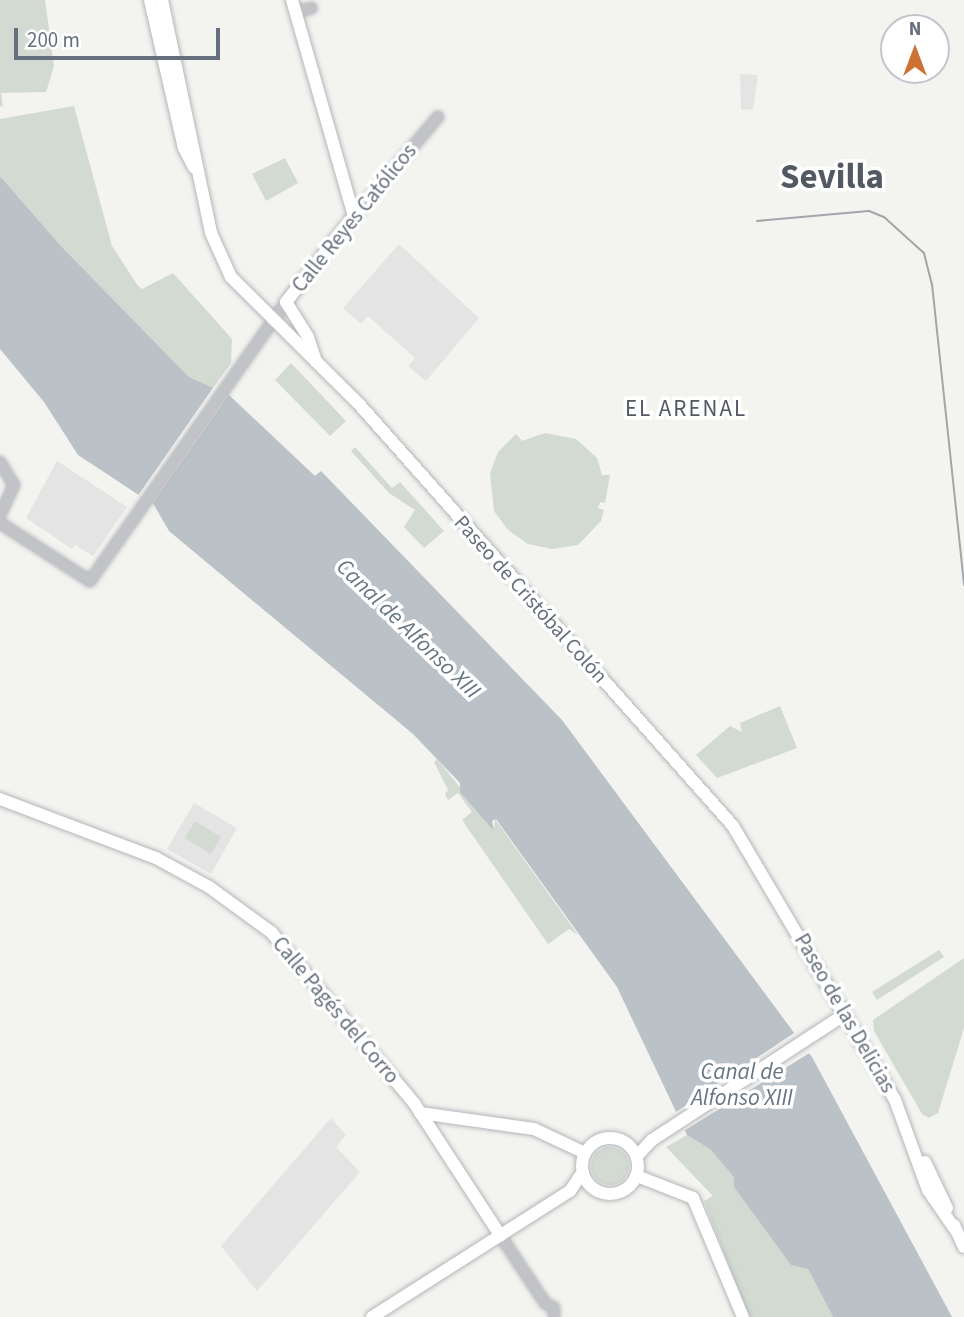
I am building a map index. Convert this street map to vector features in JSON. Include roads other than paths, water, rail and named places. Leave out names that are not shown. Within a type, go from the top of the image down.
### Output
[{"type":"main road","points":[[150,0],[184,148],[200,173]]},
{"type":"main road","name":"Paseo de Cristóbal Colón","points":[[162,0],[215,245],[236,284],[358,403],[725,816],[774,891]]},
{"type":"main road","points":[[294,6],[355,216]]},
{"type":"main road","name":"Calle Reyes Católicos","points":[[286,302],[355,216]]},
{"type":"main road","points":[[286,302],[308,337],[316,362]]},
{"type":"main road","name":"Calle Pagés del Corro","points":[[0,799],[156,858],[209,887],[271,932],[420,1113],[500,1235]]},
{"type":"main road","name":"Paseo de las Delicias","points":[[774,891],[845,1014],[911,1137],[928,1190],[964,1247]]},
{"type":"main road","points":[[634,1151],[845,1014]]},
{"type":"main road","points":[[420,1113],[534,1129],[585,1153]]},
{"type":"main road","points":[[372,1317],[570,1191],[583,1172],[585,1153],[603,1139],[615,1139],[634,1151]]},
{"type":"main road","points":[[634,1151],[637,1176]]},
{"type":"main road","points":[[583,1172],[596,1191]]},
{"type":"main road","points":[[570,1191],[618,1194],[637,1176]]},
{"type":"main road","points":[[637,1176],[693,1198],[743,1317]]},
{"type":"street","points":[[294,6],[312,8]]},
{"type":"street","name":"Calle Reyes Católicos","points":[[355,216],[438,117]]},
{"type":"street","name":"Calle Reyes Católicos","points":[[0,523],[90,581],[135,511],[286,302]]},
{"type":"street","points":[[0,462],[10,474],[13,489],[0,515]]},
{"type":"street","points":[[500,1235],[554,1313]]},
{"type":"water","name":"Canal de Alfonso XIII","points":[[0,176],[61,246],[189,377],[229,395],[315,476],[321,471],[562,720],[812,1057],[952,1317],[833,1317],[808,1269],[791,1265],[734,1187],[734,1177],[711,1150],[687,1135],[617,987],[496,819],[492,821],[494,831],[460,792],[460,783],[413,734],[169,531],[154,505],[78,455],[44,402],[0,349]]},
{"type":"tram line","points":[[757,221],[869,211],[884,217],[924,253],[932,284],[964,585]]},
{"type":"district","name":"Sevilla","points":[[832,177]]},
{"type":"district","name":"EL ARENAL","points":[[686,409]]}]
